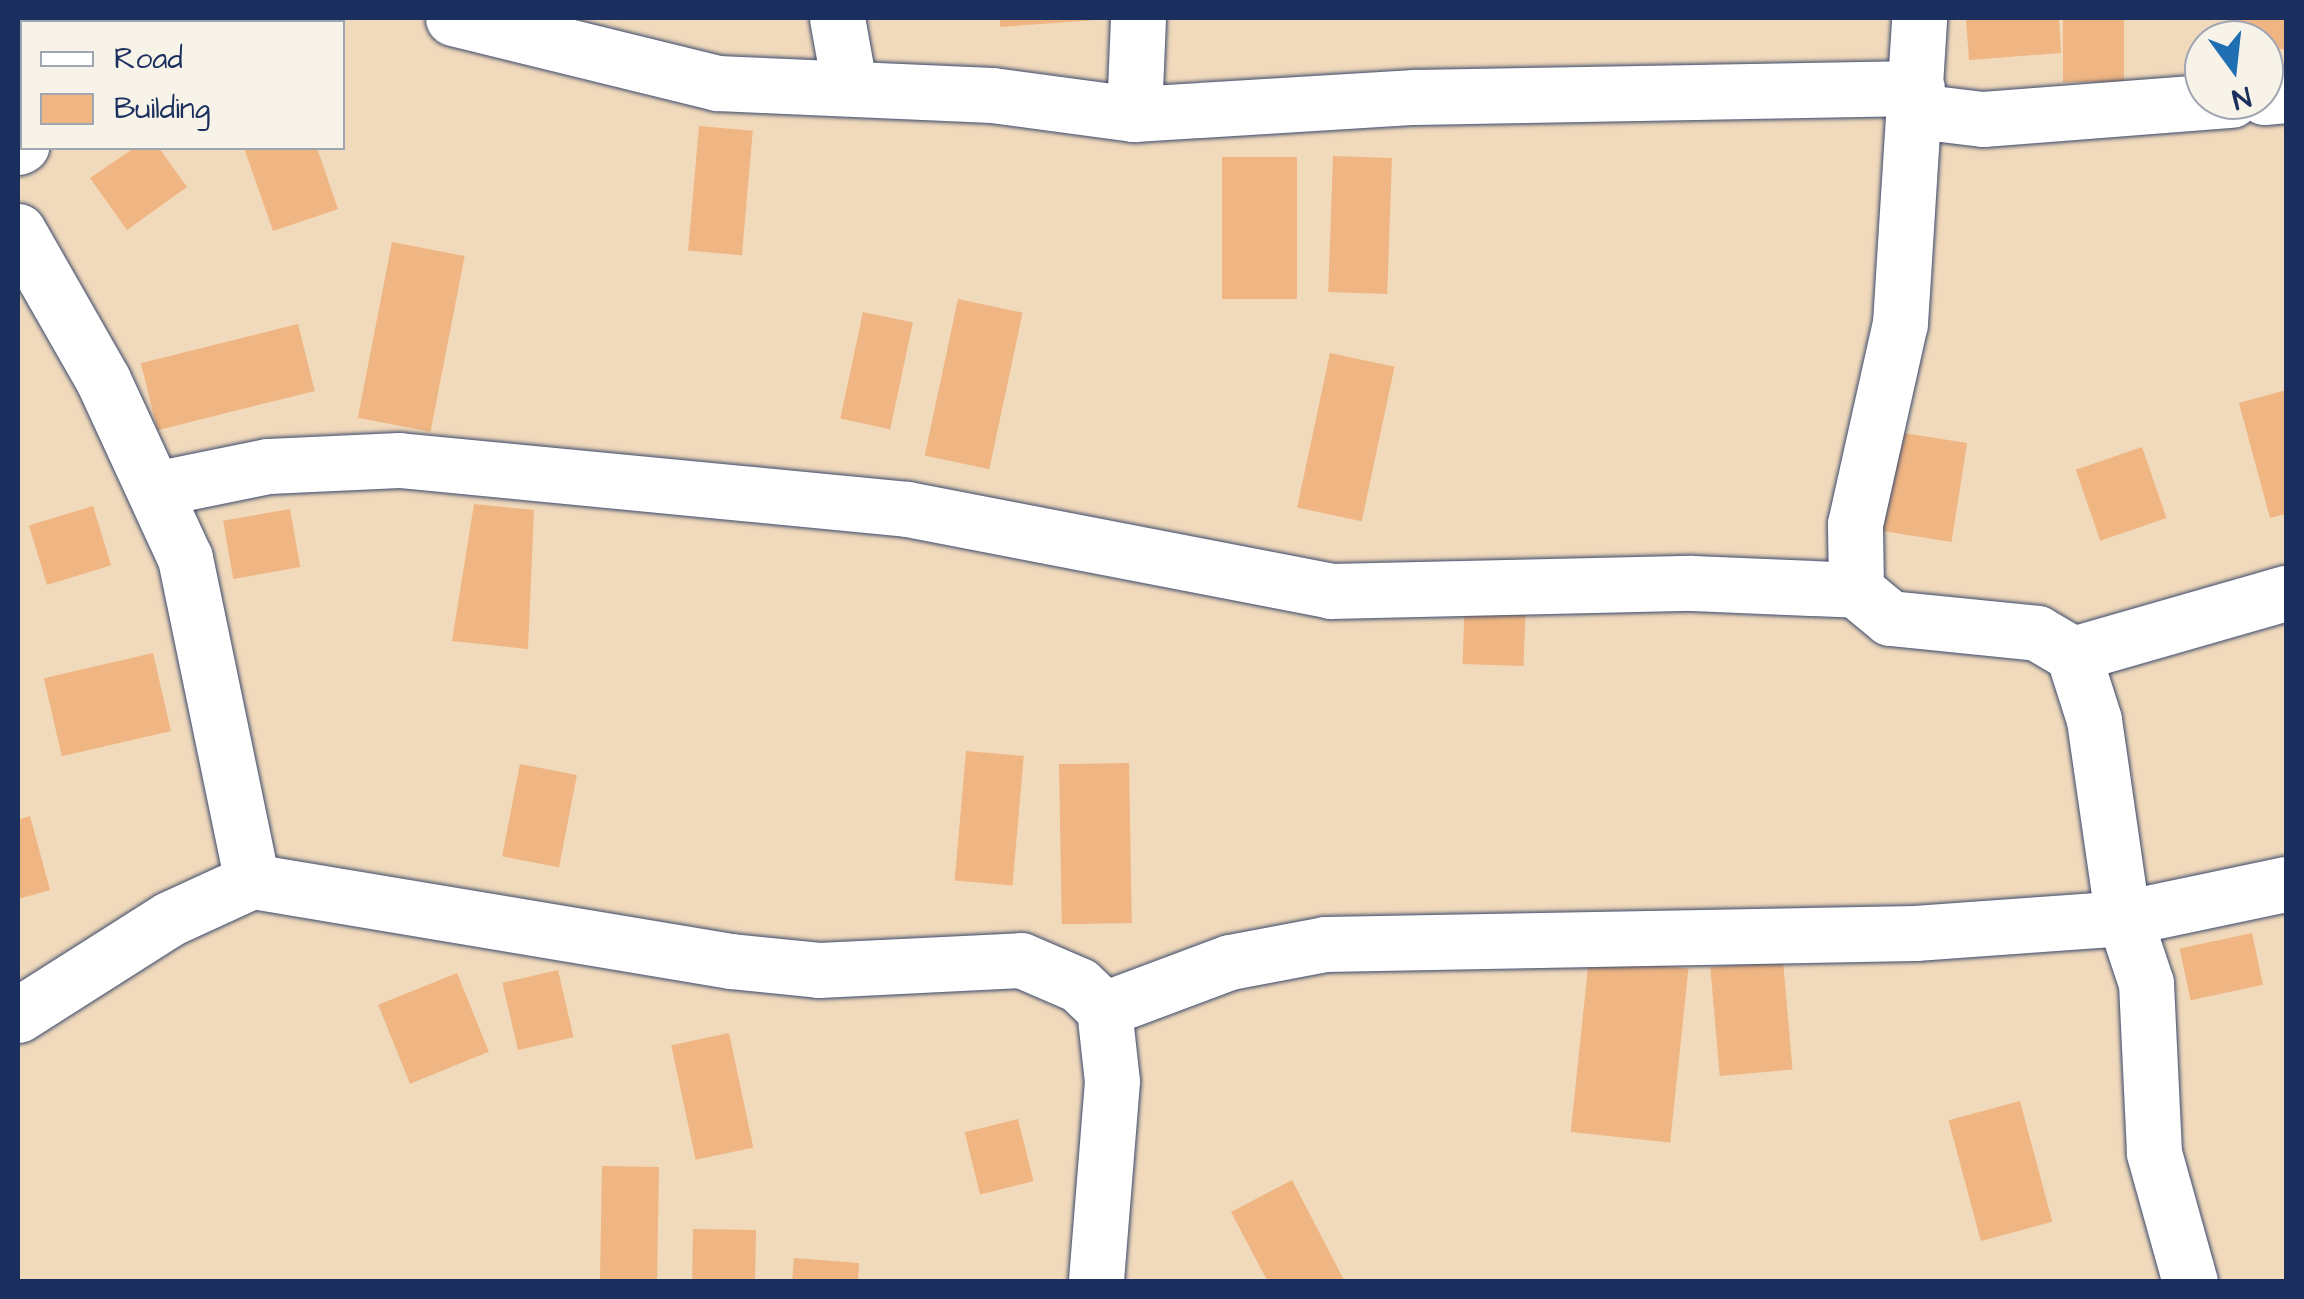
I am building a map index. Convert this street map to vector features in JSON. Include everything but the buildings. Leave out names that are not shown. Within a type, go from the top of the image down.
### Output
[{"type":"street","points":[[452,18],[654,72],[849,85],[1134,114],[1414,97],[1917,100],[1983,119],[2184,104]]},
{"type":"street","points":[[837,18],[849,85]]},
{"type":"street","points":[[1134,114],[1138,18]]},
{"type":"street","points":[[1856,590],[1855,524],[1900,323],[1917,100],[1919,18]]},
{"type":"street","points":[[18,231],[155,489],[184,558],[252,881]]},
{"type":"street","points":[[155,489],[268,466],[399,460],[906,509],[1330,591],[1692,582],[1856,590],[1890,618],[1996,622],[2072,654],[2286,593]]},
{"type":"street","points":[[2072,654],[2112,806],[2124,918],[2146,984],[2154,1154],[2187,1264],[2232,1282]]},
{"type":"street","points":[[18,1015],[169,918],[252,881],[730,961],[820,970],[1020,960],[1078,986],[1104,1009],[1112,1081],[1096,1282]]},
{"type":"street","points":[[1104,1009],[1230,962],[1325,944],[1916,933],[2124,918],[2286,884]]}]
